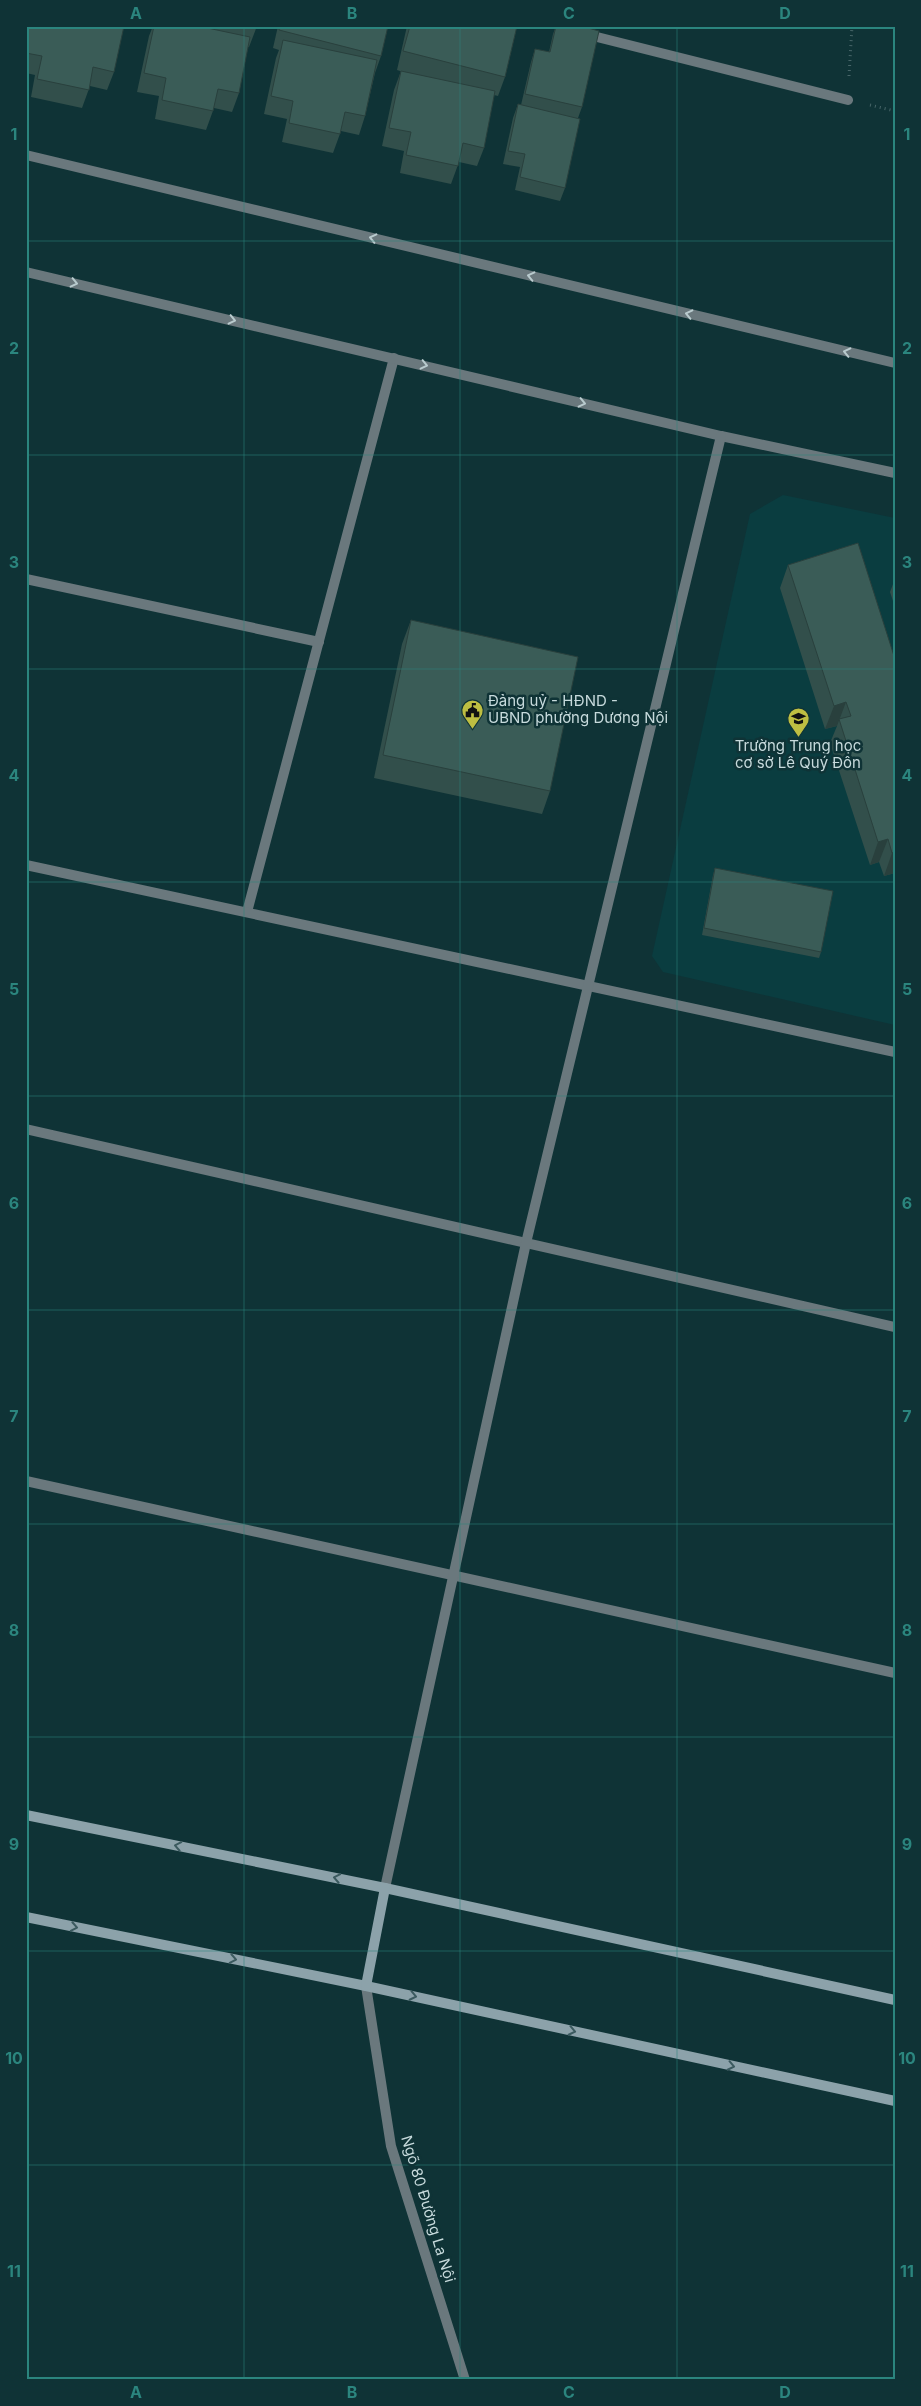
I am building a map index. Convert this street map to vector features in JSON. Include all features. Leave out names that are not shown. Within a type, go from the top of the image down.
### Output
[{"type":"main road","points":[[26,1815],[385,1888],[895,2000]]},
{"type":"main road","points":[[366,1986],[385,1888]]},
{"type":"main road","points":[[26,1917],[366,1986],[895,2101]]},
{"type":"street","points":[[574,31],[848,100]]},
{"type":"street","points":[[26,155],[895,363]]},
{"type":"street","points":[[26,272],[722,436],[895,473]]},
{"type":"street","points":[[246,912],[394,358]]},
{"type":"street","points":[[385,1888],[526,1243],[722,436]]},
{"type":"street","points":[[26,579],[319,642]]},
{"type":"street","points":[[26,865],[895,1052]]},
{"type":"street","points":[[26,1129],[895,1327]]},
{"type":"street","points":[[26,1481],[453,1577],[895,1673]]},
{"type":"street","name":"Ngõ 80 Đường La Nội","points":[[366,1986],[392,2146],[465,2380]]},
{"type":"path","points":[[848,100],[852,26]]},
{"type":"shaded area","name":"Trường Trung học cơ sở Lê Quý Đôn","points":[[783,495],[895,518],[895,1025],[663,972],[652,956],[750,514]]},
{"type":"building","points":[[26,26],[124,26],[114,72],[93,67],[89,90],[37,79],[42,56],[26,53]]},
{"type":"building","points":[[154,26],[198,26],[250,37],[239,93],[218,89],[213,111],[162,100],[166,78],[144,73]]},
{"type":"building","points":[[280,26],[388,26],[381,56],[279,30]]},
{"type":"building","points":[[410,26],[517,26],[505,77],[403,51]]},
{"type":"building","points":[[556,26],[581,26],[599,31],[582,107],[525,94],[535,49],[550,52]]},
{"type":"building","points":[[283,40],[377,60],[365,116],[345,112],[340,134],[289,123],[293,101],[271,96]]},
{"type":"building","points":[[401,71],[495,91],[484,148],[463,143],[458,166],[406,155],[411,132],[389,128]]},
{"type":"building","points":[[518,104],[580,119],[565,188],[520,177],[525,154],[508,151]]},
{"type":"building","points":[[858,543],[895,659],[895,852],[892,853],[888,839],[878,842],[839,719],[851,716],[846,702],[834,706],[788,565]]},
{"type":"building","name":"Đảng uỷ - HĐND - UBND phường Dương Nội","points":[[411,620],[578,657],[550,791],[383,755]]},
{"type":"building","points":[[715,868],[833,891],[821,952],[704,928]]},
{"type":"place","name":"Đảng uỷ - HĐND - UBND phường Dương Nội","points":[[472,729]]},
{"type":"place","name":"Trường Trung học cơ sở Lê Quý Đôn","points":[[798,737]]}]
